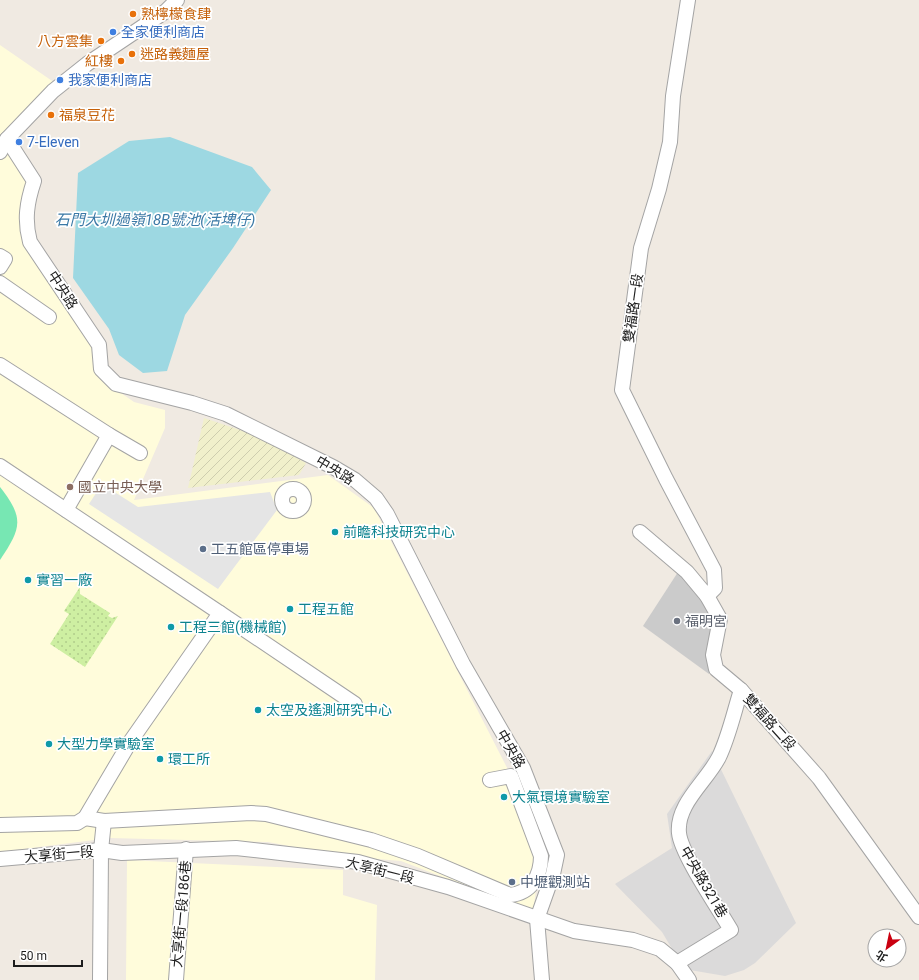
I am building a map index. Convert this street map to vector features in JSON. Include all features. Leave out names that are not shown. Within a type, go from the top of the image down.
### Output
[{"type":"street","points":[[0,152],[7,139],[53,91],[87,64],[166,11],[177,0]]},
{"type":"street","name":"雙福路一段","points":[[688,0],[673,96],[670,142],[659,189],[641,248],[622,390],[714,570],[715,588],[707,596]]},
{"type":"street","name":"中央路","points":[[7,139],[34,181],[26,212],[26,229],[30,242],[99,345],[100,368],[116,384],[192,403],[226,414],[333,467],[355,480],[376,498],[387,514],[463,664],[523,768],[557,855],[553,874],[537,919]]},
{"type":"street","points":[[0,256],[5,259],[0,267]]},
{"type":"street","points":[[0,283],[49,317]]},
{"type":"street","points":[[0,365],[109,435],[140,453]]},
{"type":"street","points":[[66,510],[109,435]]},
{"type":"street","points":[[0,466],[355,704]]},
{"type":"street","name":"雙福路二段","points":[[640,532],[687,572],[707,596],[720,619],[713,655],[716,669],[741,690],[820,778],[919,917]]},
{"type":"street","points":[[0,825],[77,823],[85,818],[130,742],[220,614]]},
{"type":"street","name":"中央路321巷","points":[[677,963],[731,930],[690,861],[681,842],[679,833],[681,814],[719,757],[741,690]]},
{"type":"street","points":[[85,818],[104,821],[251,813],[266,814],[371,840],[418,856],[510,895],[517,894],[527,890],[534,880],[540,867],[541,856],[511,776],[490,780]]},
{"type":"street","points":[[100,980],[101,850],[104,821]]},
{"type":"street","name":"大享街一段","points":[[0,859],[101,850],[122,853],[236,848],[358,862],[448,887],[574,931],[633,940],[660,949],[677,963],[689,980]]},
{"type":"street","name":"大享街一段186巷","points":[[176,980],[186,849]]},
{"type":"street","points":[[537,919],[542,980]]},
{"type":"shaded area","name":"國立中央大學","points":[[0,45],[58,85],[2,142],[30,172],[22,237],[80,321],[108,384],[134,402],[165,410],[165,428],[134,500],[328,475],[374,508],[543,838],[533,912],[401,861],[342,856],[268,842],[110,838],[0,852]]},
{"type":"shaded area","name":"工五館區停車場","points":[[102,484],[138,507],[270,492],[277,510],[218,589],[89,504]]},
{"type":"shaded area","points":[[678,572],[697,594],[713,620],[709,674],[643,626]]},
{"type":"shaded area","points":[[712,751],[796,923],[755,963],[744,970],[725,976],[684,969],[662,932],[615,884],[672,848],[667,814]]},
{"type":"shaded area","points":[[127,860],[343,870],[343,895],[377,905],[375,980],[126,980]]},
{"type":"green space","points":[[204,418],[255,435],[306,463],[299,475],[188,488]]},
{"type":"green space","points":[[0,487],[14,507],[17,516],[17,524],[12,540],[0,560]]},
{"type":"green space","points":[[80,587],[80,594],[110,613],[108,616],[112,618],[118,616],[85,667],[50,644],[69,614],[64,611]]},
{"type":"water","name":"石門大圳過嶺18B號池(活埤仔)","points":[[170,137],[252,167],[271,190],[233,248],[185,315],[167,371],[143,373],[119,355],[109,329],[73,278],[78,173],[129,141]]},
{"type":"place","name":"熟檸檬食肆","points":[[133,14]]},
{"type":"place","name":"全家便利商店","points":[[113,32]]},
{"type":"place","name":"八方雲集","points":[[101,41]]},
{"type":"place","name":"迷路義麵屋","points":[[132,54]]},
{"type":"place","name":"紅樓","points":[[121,61]]},
{"type":"place","name":"我家便利商店","points":[[60,80]]},
{"type":"place","name":"福泉豆花","points":[[51,115]]},
{"type":"place","name":"7-Eleven","points":[[19,142]]},
{"type":"place","name":"國立中央大學","points":[[70,487]]},
{"type":"place","name":"前瞻科技研究中心","points":[[335,532]]},
{"type":"place","name":"工五館區停車場","points":[[203,549]]},
{"type":"place","name":"實習一廠","points":[[28,580]]},
{"type":"place","name":"工程五館","points":[[290,609]]},
{"type":"place","name":"福明宮","points":[[677,621]]},
{"type":"place","name":"工程三館(機械館)","points":[[171,627]]},
{"type":"place","name":"太空及遙測研究中心","points":[[258,710]]},
{"type":"place","name":"大型力學實驗室","points":[[49,744]]},
{"type":"place","name":"環工所","points":[[160,759]]},
{"type":"place","name":"大氣環境實驗室","points":[[504,797]]},
{"type":"place","name":"中壢觀測站","points":[[512,882]]}]
